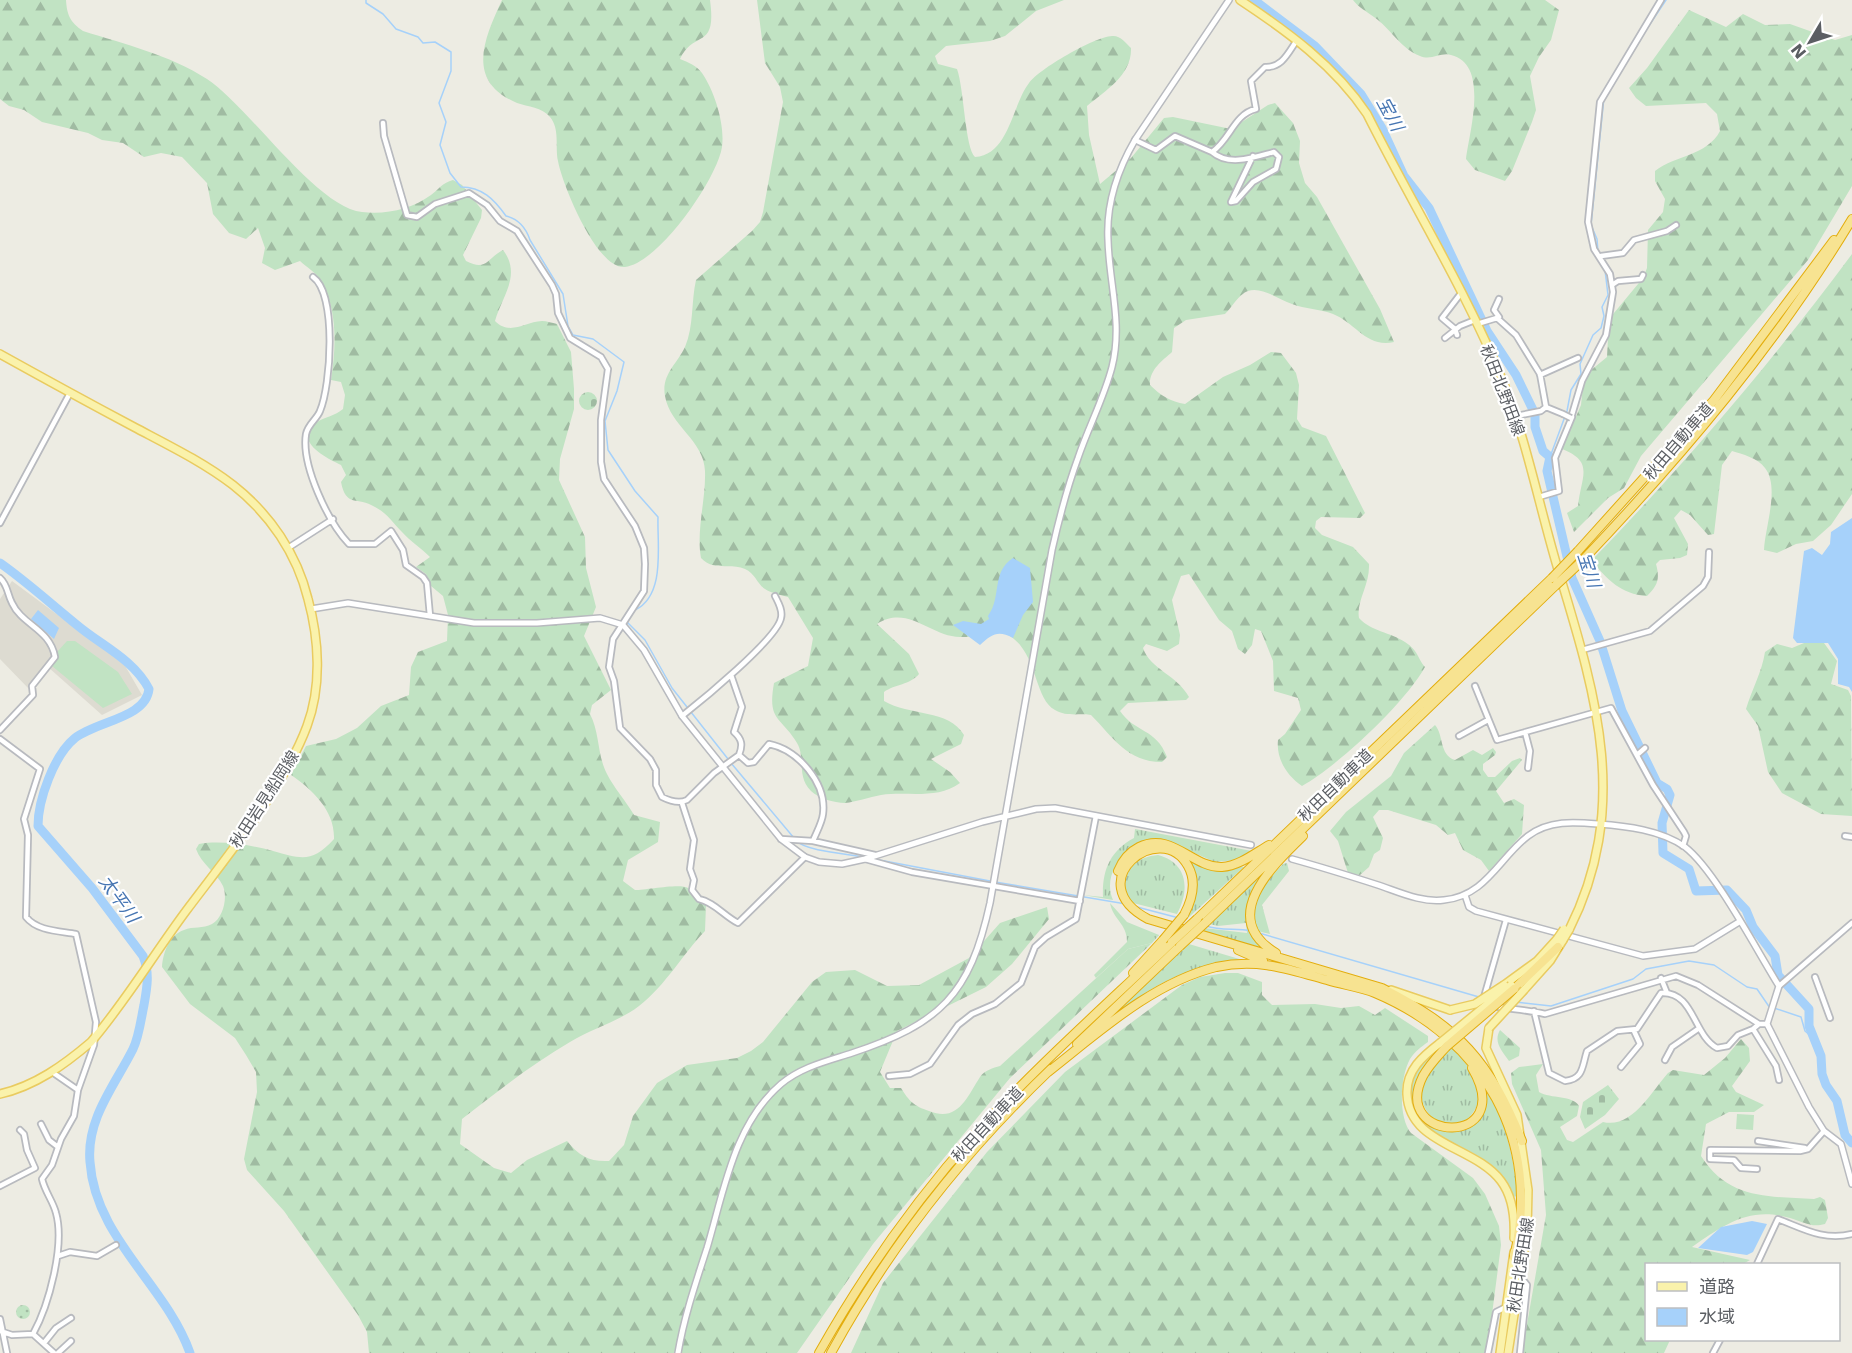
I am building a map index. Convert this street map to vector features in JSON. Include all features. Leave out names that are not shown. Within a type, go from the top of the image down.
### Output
[{"type":"highway","name":"秋田自動車道","points":[[831,1353],[873,1280],[944,1183],[982,1139],[1048,1072],[1334,800],[1554,582],[1578,551],[1714,400],[1852,217]]},
{"type":"highway","name":"秋田自動車道","points":[[819,1353],[865,1275],[938,1178],[999,1109],[1281,838],[1554,582],[1582,561],[1676,459],[1751,366],[1831,254],[1852,217]]},
{"type":"highway","points":[[1287,960],[1256,937],[1250,920],[1254,896],[1273,867],[1334,800]]},
{"type":"highway","points":[[1273,965],[1241,951],[1138,919],[1120,902],[1116,879],[1125,858],[1143,845],[1164,843],[1211,865],[1223,867],[1250,858],[1281,838]]},
{"type":"highway","points":[[1090,1020],[1163,940],[1184,915],[1193,893],[1192,879],[1185,861],[1176,853],[1158,848],[1139,853],[1122,872],[1120,883],[1125,902],[1135,912],[1158,922],[1287,960],[1382,988],[1417,1006],[1443,1023],[1478,1057],[1505,1100],[1522,1141]]},
{"type":"highway","points":[[1456,1043],[1474,1070],[1483,1092],[1481,1108],[1476,1117],[1457,1129],[1440,1127],[1432,1123],[1423,1113],[1419,1099],[1423,1077],[1443,1045],[1559,942]]},
{"type":"highway","points":[[1048,1072],[1121,1015],[1168,985],[1218,967],[1259,962],[1374,992],[1416,1013],[1456,1043],[1486,1081],[1511,1133],[1520,1175],[1521,1206],[1514,1257]]},
{"type":"main road","name":"秋田北野田線","points":[[1240,0],[1316,56],[1362,107],[1479,322],[1516,416],[1582,650],[1597,712],[1604,767],[1596,855],[1578,904],[1550,961],[1489,1028],[1486,1048],[1517,1115],[1522,1141],[1528,1206],[1508,1353]]},
{"type":"main road","name":"秋田岩見船岡線","points":[[0,354],[182,452],[234,486],[268,519],[288,548],[305,585],[317,648],[316,687],[307,725],[299,744],[271,792],[95,1038],[52,1072],[0,1094]]},
{"type":"main road","points":[[1382,988],[1450,1010],[1475,1004],[1510,986]]},
{"type":"main road","name":"秋田北野田線","points":[[1443,1045],[1415,1066],[1407,1089],[1409,1109],[1422,1129],[1478,1159],[1501,1181],[1508,1194],[1512,1210],[1514,1257],[1500,1353]]},
{"type":"street","points":[[678,1353],[693,1293],[740,1142],[758,1109],[782,1084],[796,1074],[894,1037],[932,1016],[945,1004],[977,955],[993,885],[1003,818],[1065,495],[1112,368],[1117,320],[1108,241],[1108,211],[1123,161],[1135,140],[1229,0]]},
{"type":"street","points":[[1539,496],[1559,491],[1555,458],[1572,416],[1582,381],[1606,335],[1612,285],[1610,274],[1599,254],[1588,222],[1600,102],[1661,0]]},
{"type":"street","points":[[1212,153],[1229,137],[1240,117],[1256,109],[1251,81],[1265,67],[1273,68],[1281,63],[1297,40]]},
{"type":"street","points":[[383,123],[384,136],[407,215],[417,217],[435,204],[469,193],[487,205],[500,220],[517,231],[552,285],[556,294],[558,313],[570,338],[601,357],[608,369],[601,420],[601,462],[604,479],[635,525],[644,548],[645,564],[644,591],[627,614],[623,625],[613,639],[608,657],[620,728],[650,759],[656,770],[656,785],[662,797],[682,802]]},
{"type":"street","points":[[1135,140],[1156,150],[1175,136],[1221,159],[1232,160],[1253,156],[1274,152],[1279,157],[1279,164],[1269,174],[1253,182],[1236,201],[1230,202],[1253,156]]},
{"type":"street","points":[[1599,254],[1623,253],[1634,240],[1667,231],[1676,225]]},
{"type":"street","points":[[1612,285],[1618,281],[1641,279],[1643,274]]},
{"type":"street","points":[[313,277],[322,292],[332,349],[321,410],[306,433],[306,455],[313,479],[333,519],[349,544],[375,544],[391,531],[403,550],[403,560],[406,565],[423,577],[427,583],[430,616]]},
{"type":"street","points":[[1457,335],[1455,329],[1443,318],[1462,292]]},
{"type":"street","points":[[1499,299],[1494,310],[1499,319],[1516,336],[1540,375],[1546,407]]},
{"type":"street","points":[[1445,338],[1455,329],[1499,319]]},
{"type":"street","points":[[1540,375],[1578,358]]},
{"type":"street","points":[[0,524],[70,393]]},
{"type":"street","points":[[1546,407],[1572,416]]},
{"type":"street","points":[[1516,416],[1538,412],[1546,407]]},
{"type":"street","points":[[288,548],[333,519]]},
{"type":"street","points":[[1582,650],[1650,631],[1702,586],[1708,577],[1709,552]]},
{"type":"street","points":[[0,578],[5,583],[12,604],[50,640],[55,657],[32,686],[33,695],[0,730]]},
{"type":"street","points":[[682,716],[732,675],[776,628],[782,618],[781,606],[774,596]]},
{"type":"street","points":[[311,609],[348,603],[494,624],[600,618],[623,625],[644,650],[682,716],[724,765],[781,839],[805,857],[842,864],[1036,809],[1055,808],[1251,845]]},
{"type":"street","points":[[682,802],[724,765],[739,755],[742,746],[734,732],[742,707],[732,675]]},
{"type":"street","points":[[1474,686],[1497,740],[1611,708],[1669,811],[1686,836],[1683,846]]},
{"type":"street","points":[[1459,736],[1488,720]]},
{"type":"street","points":[[1525,732],[1530,751],[1528,768]]},
{"type":"street","points":[[0,740],[40,769],[24,819],[28,835],[26,916],[34,925],[42,928],[76,934],[96,1022],[95,1038],[78,1090],[77,1109],[58,1147],[52,1165],[42,1179]]},
{"type":"street","points":[[739,755],[748,763],[754,762],[769,744],[780,747],[801,761],[822,792],[823,814],[813,841]]},
{"type":"street","points":[[1637,754],[1645,748]]},
{"type":"street","points":[[682,802],[694,840],[690,869],[694,880],[692,890],[699,899],[709,900],[720,912],[738,922],[805,857]]},
{"type":"street","points":[[889,1076],[910,1074],[930,1064],[958,1025],[972,1014],[995,1004],[1021,982],[1035,948],[1046,937],[1076,919],[1096,816]]},
{"type":"street","points":[[1292,859],[1420,898],[1445,900],[1465,895],[1489,879],[1534,831],[1569,822],[1600,824],[1654,833],[1683,846],[1695,856],[1781,984]]},
{"type":"street","points":[[1845,836],[1852,837]]},
{"type":"street","points":[[781,839],[813,841],[876,855]]},
{"type":"street","points":[[865,859],[912,872],[1080,901]]},
{"type":"street","points":[[1465,895],[1472,909],[1643,956],[1695,949],[1739,922]]},
{"type":"street","points":[[1506,920],[1482,1004],[1507,1010],[1545,1014],[1662,978],[1676,976],[1687,979],[1759,1024],[1767,1024]]},
{"type":"street","points":[[1767,1024],[1781,984],[1852,923]]},
{"type":"street","points":[[1815,977],[1830,1018]]},
{"type":"street","points":[[1662,978],[1667,993]]},
{"type":"street","points":[[1533,1011],[1549,1073],[1565,1081],[1573,1080],[1583,1071],[1587,1051],[1617,1031],[1634,1031],[1643,1024],[1655,998],[1661,993],[1667,993],[1685,1003],[1698,1029],[1712,1045],[1722,1049],[1738,1035],[1759,1024]]},
{"type":"street","points":[[1767,1024],[1794,1080],[1824,1131],[1841,1143],[1852,1184]]},
{"type":"street","points":[[1665,1060],[1672,1047],[1698,1029]]},
{"type":"street","points":[[1753,1029],[1776,1066],[1779,1080]]},
{"type":"street","points":[[1621,1067],[1640,1044],[1634,1031]]},
{"type":"street","points":[[52,1072],[78,1090]]},
{"type":"street","points":[[41,1124],[49,1140],[58,1147]]},
{"type":"street","points":[[20,1130],[24,1134],[27,1150],[57,1214],[58,1256],[44,1308],[33,1334]]},
{"type":"street","points":[[1756,1169],[1741,1168],[1734,1160],[1710,1159],[1710,1150],[1800,1151],[1808,1149],[1824,1131]]},
{"type":"street","points":[[1758,1141],[1808,1149]]},
{"type":"street","points":[[0,1186],[35,1168]]},
{"type":"street","points":[[1757,1263],[1778,1219],[1818,1236],[1839,1237],[1852,1234]]},
{"type":"street","points":[[58,1256],[70,1252],[97,1256],[116,1245]]},
{"type":"street","points":[[1520,1276],[1527,1286],[1520,1353]]},
{"type":"street","points":[[1488,1353],[1496,1312],[1506,1306]]},
{"type":"street","points":[[44,1343],[56,1328],[71,1318]]},
{"type":"street","points":[[0,1319],[8,1353]]},
{"type":"street","points":[[1,1331],[12,1335],[33,1334],[54,1353],[71,1341]]},
{"type":"shaded area","points":[[12,581],[124,664],[142,695],[102,715],[48,667],[29,689],[0,659],[0,599]]},
{"type":"green space","points":[[0,0],[66,0],[70,18],[83,31],[178,63],[207,79],[224,92],[304,175],[344,206],[362,212],[389,212],[424,200],[449,181],[453,180],[462,185],[482,210],[481,218],[463,255],[466,261],[478,265],[483,264],[503,250],[511,268],[509,286],[495,321],[512,328],[542,321],[557,324],[571,352],[574,409],[560,459],[559,480],[585,537],[586,568],[596,607],[584,636],[611,690],[592,705],[590,714],[604,767],[613,784],[634,815],[660,822],[658,842],[628,860],[623,881],[635,890],[671,886],[688,888],[706,905],[705,931],[666,979],[639,1006],[556,1051],[462,1119],[460,1144],[494,1168],[511,1173],[527,1160],[567,1141],[585,1157],[609,1161],[624,1145],[633,1116],[657,1083],[687,1065],[737,1058],[751,1051],[763,1042],[812,982],[826,972],[855,970],[887,986],[919,985],[969,958],[1000,923],[1047,907],[1049,919],[1012,964],[986,987],[897,1031],[880,1072],[890,1088],[901,1088],[909,1100],[916,1105],[939,1114],[947,1114],[966,1100],[982,1075],[1000,1066],[1128,949],[1152,943],[1010,1078],[873,1244],[797,1353],[369,1353],[367,1332],[358,1315],[284,1211],[247,1170],[244,1159],[257,1092],[256,1072],[235,1038],[190,1004],[162,967],[165,950],[174,936],[187,929],[212,924],[224,907],[223,886],[201,859],[196,849],[199,844],[226,843],[306,857],[326,847],[334,839],[327,810],[315,794],[291,775],[306,746],[336,739],[357,728],[381,706],[409,695],[411,667],[418,652],[447,641],[448,615],[443,596],[431,586],[426,574],[416,567],[430,557],[383,512],[369,504],[349,498],[341,482],[346,475],[341,465],[320,453],[309,442],[310,429],[317,422],[343,409],[345,395],[341,382],[331,380],[335,342],[333,317],[327,292],[319,278],[300,261],[275,270],[262,263],[265,248],[258,228],[246,239],[229,233],[213,214],[207,183],[182,157],[161,153],[144,157],[123,143],[102,140],[88,133],[42,122],[24,110],[9,106],[0,99]]},
{"type":"green space","points":[[502,0],[710,0],[710,27],[707,33],[692,44],[680,59],[700,71],[711,89],[722,129],[722,147],[710,179],[684,218],[654,251],[639,262],[625,267],[614,264],[603,255],[582,224],[561,172],[555,127],[550,117],[539,109],[517,103],[501,94],[490,83],[483,58],[485,44]]},
{"type":"green space","points":[[757,0],[1064,0],[1036,11],[1005,36],[990,41],[946,46],[935,56],[938,64],[957,69],[969,142],[975,157],[986,154],[1003,139],[1023,92],[1035,77],[1080,48],[1112,36],[1120,38],[1131,48],[1130,58],[1123,74],[1110,88],[1087,106],[1089,135],[1100,184],[1131,158],[1164,118],[1173,117],[1231,129],[1268,105],[1275,103],[1293,123],[1300,141],[1299,163],[1305,183],[1317,197],[1380,309],[1394,342],[1376,341],[1333,314],[1297,306],[1265,292],[1253,290],[1242,295],[1225,314],[1186,320],[1174,328],[1172,352],[1154,370],[1150,385],[1166,398],[1185,404],[1223,377],[1250,365],[1271,352],[1281,353],[1296,373],[1299,385],[1297,419],[1302,427],[1326,436],[1365,513],[1360,518],[1321,517],[1316,521],[1315,528],[1322,535],[1353,547],[1369,564],[1369,572],[1359,605],[1359,618],[1364,623],[1410,645],[1425,667],[1387,715],[1317,777],[1302,786],[1291,777],[1280,760],[1278,740],[1285,734],[1301,710],[1298,698],[1274,691],[1273,661],[1261,631],[1255,629],[1252,645],[1245,654],[1238,649],[1232,631],[1219,620],[1189,574],[1181,576],[1172,600],[1180,635],[1179,644],[1167,651],[1146,644],[1143,648],[1151,661],[1178,683],[1189,697],[1186,700],[1128,703],[1120,711],[1157,741],[1167,757],[1162,762],[1139,758],[1130,753],[1114,740],[1091,715],[1068,714],[1055,710],[1043,695],[1024,651],[1006,634],[989,632],[966,637],[949,636],[909,619],[899,618],[888,619],[877,624],[909,654],[919,674],[884,692],[884,701],[894,706],[939,717],[957,727],[964,735],[961,744],[931,759],[950,772],[960,783],[932,793],[881,795],[845,803],[822,798],[814,794],[806,785],[802,773],[800,749],[777,718],[772,705],[772,696],[774,683],[808,666],[813,638],[788,597],[765,589],[745,569],[711,565],[701,558],[700,537],[705,482],[703,460],[699,450],[668,407],[664,389],[667,376],[688,339],[696,280],[752,231],[760,222],[763,212],[783,102],[780,87],[765,63]]},
{"type":"green space","points":[[1353,0],[1545,0],[1559,10],[1551,40],[1530,76],[1536,110],[1512,171],[1505,181],[1475,170],[1466,159],[1473,117],[1474,85],[1470,71],[1463,61],[1451,55],[1428,58],[1413,53]]},
{"type":"green space","points":[[1689,10],[1726,27],[1743,14],[1765,25],[1790,24],[1835,40],[1852,35],[1852,186],[1808,260],[1641,456],[1624,488],[1608,498],[1574,532],[1567,513],[1578,506],[1584,471],[1579,459],[1562,449],[1581,405],[1584,376],[1607,357],[1609,319],[1643,278],[1647,268],[1648,230],[1663,212],[1665,199],[1655,181],[1655,171],[1707,146],[1720,131],[1717,114],[1706,103],[1646,106],[1629,88],[1647,68]]},
{"type":"green space","points":[[1852,254],[1852,494],[1831,525],[1813,541],[1796,544],[1777,553],[1764,550],[1772,496],[1769,476],[1758,462],[1732,451],[1722,465],[1714,534],[1708,535],[1690,515],[1681,510],[1674,518],[1688,544],[1687,555],[1660,560],[1656,564],[1657,582],[1647,596],[1629,592],[1616,585],[1591,561],[1660,488],[1726,412],[1791,334]]},
{"type":"green space","points":[[588,392],[594,395],[597,401],[594,407],[588,410],[582,407],[579,401],[582,395]]},
{"type":"green space","points":[[67,641],[75,641],[118,672],[132,694],[103,708],[52,666],[57,652]]},
{"type":"green space","points":[[1804,643],[1824,643],[1837,661],[1831,684],[1848,690],[1851,696],[1852,816],[1821,814],[1782,793],[1768,772],[1758,726],[1746,709],[1762,667],[1765,652],[1777,644],[1792,648]]},
{"type":"green space","points":[[1435,725],[1446,754],[1455,760],[1473,750],[1482,755],[1493,748],[1495,755],[1483,764],[1483,770],[1488,777],[1495,777],[1512,761],[1520,758],[1522,760],[1496,791],[1504,803],[1514,799],[1524,805],[1522,834],[1489,871],[1481,860],[1463,850],[1455,833],[1448,835],[1436,825],[1388,810],[1379,810],[1373,817],[1383,838],[1380,850],[1374,854],[1369,867],[1360,875],[1348,873],[1338,841],[1330,831],[1346,812],[1391,776],[1404,753]]},
{"type":"green space","points":[[1135,829],[1252,851],[1236,860],[1215,862],[1178,846],[1129,850],[1119,860],[1112,873],[1110,886],[1113,900],[1083,895],[1103,897],[1104,878],[1109,862],[1119,849],[1134,838]]},
{"type":"green space","points":[[1180,853],[1203,865],[1244,867],[1188,918],[1195,891]]},
{"type":"green space","points":[[1158,855],[1175,864],[1184,878],[1184,896],[1177,914],[1129,902],[1126,893],[1126,877],[1134,864]]},
{"type":"green space","points":[[1273,861],[1254,898],[1248,922],[1251,933],[1263,951],[1200,932],[1204,928],[1247,933],[1246,923],[1218,926],[1209,924]]},
{"type":"green space","points":[[1287,863],[1289,871],[1262,905],[1270,934],[1257,931],[1256,902],[1264,886],[1283,864]]},
{"type":"green space","points":[[1110,903],[1127,922],[1159,935],[1152,943],[1128,949],[1096,978],[1094,975],[1127,942],[1125,930],[1114,914]]},
{"type":"green space","points":[[1189,944],[1246,961],[1207,966],[1183,974],[1159,985],[1113,1014]]},
{"type":"green space","points":[[1238,973],[1262,982],[1262,995],[1272,1005],[1315,1004],[1341,1008],[1359,1006],[1375,1015],[1385,1008],[1428,1036],[1428,1042],[1414,1054],[1407,1067],[1402,1086],[1402,1107],[1411,1133],[1473,1178],[1485,1194],[1499,1226],[1501,1245],[1487,1353],[851,1353],[883,1283],[987,1152],[1065,1072],[1182,985],[1200,977]]},
{"type":"green space","points":[[1500,1030],[1520,1048],[1519,1056],[1509,1061],[1498,1042]]},
{"type":"green space","points":[[1741,1039],[1749,1048],[1750,1061],[1732,1086],[1736,1092],[1764,1105],[1754,1112],[1729,1112],[1706,1124],[1701,1156],[1724,1181],[1751,1193],[1814,1199],[1820,1197],[1825,1200],[1828,1218],[1825,1224],[1811,1225],[1775,1215],[1749,1216],[1726,1225],[1692,1247],[1750,1260],[1745,1263],[1645,1263],[1645,1341],[1670,1341],[1664,1353],[1522,1353],[1546,1215],[1541,1150],[1512,1084],[1511,1073],[1519,1067],[1543,1064],[1536,1075],[1539,1092],[1572,1100],[1579,1106],[1577,1116],[1560,1127],[1567,1140],[1573,1142],[1603,1122],[1613,1123],[1632,1115],[1673,1070],[1704,1075],[1725,1058]]},
{"type":"green space","points":[[1441,1044],[1443,1046],[1417,1088],[1422,1118],[1432,1125],[1449,1131],[1465,1128],[1479,1116],[1486,1106],[1482,1081],[1497,1108],[1507,1136],[1518,1196],[1512,1197],[1501,1178],[1486,1162],[1473,1153],[1431,1133],[1416,1115],[1410,1099],[1410,1083],[1422,1063]]},
{"type":"green space","points":[[1450,1046],[1474,1074],[1480,1092],[1473,1112],[1464,1123],[1440,1125],[1429,1115],[1424,1105],[1423,1086],[1434,1066]]},
{"type":"green space","points":[[1608,1085],[1619,1099],[1605,1115],[1585,1129],[1580,1117],[1583,1102]]},
{"type":"green space","points":[[1737,1114],[1754,1115],[1753,1130],[1736,1129]]},
{"type":"green space","points":[[23,1305],[28,1307],[30,1312],[28,1317],[23,1319],[18,1317],[16,1312],[18,1307]]},
{"type":"water","points":[[1852,518],[1852,692],[1849,687],[1838,684],[1838,659],[1828,643],[1797,643],[1793,638],[1804,551],[1812,548],[1822,555],[1830,544],[1831,532]]},
{"type":"water","points":[[1013,558],[1030,568],[1033,602],[1023,615],[1013,638],[995,634],[980,645],[953,625],[963,621],[981,624],[989,619],[999,577],[1006,564]]},
{"type":"water","points":[[38,610],[59,628],[54,639],[31,619]]},
{"type":"water","points":[[1752,1221],[1767,1224],[1753,1252],[1747,1255],[1698,1248],[1721,1227]]},
{"type":"waterway","points":[[366,0],[366,3],[383,14],[396,29],[418,37],[423,43],[435,42],[451,52],[451,71],[439,103],[446,122],[440,145],[450,173],[461,187],[475,189],[487,195],[506,216],[514,219],[524,228],[563,294],[568,326],[573,335],[593,339],[624,362],[617,391],[605,421],[608,450],[635,491],[658,517],[656,581],[645,603],[635,610]]},
{"type":"waterway","name":"宝川","points":[[1254,0],[1315,46],[1361,94],[1382,128],[1404,176],[1429,208],[1487,331],[1516,375],[1535,414],[1535,427],[1543,451],[1550,457],[1547,471],[1572,578],[1600,641],[1622,711],[1657,783],[1667,789],[1670,795],[1662,823],[1663,853],[1689,869],[1696,891],[1727,890],[1746,910],[1753,927],[1775,956],[1778,975],[1809,1009],[1809,1026],[1821,1056],[1822,1074],[1826,1085],[1837,1101],[1845,1135],[1852,1143]]},
{"type":"waterway","points":[[1638,42],[1666,0]]},
{"type":"waterway","points":[[1598,252],[1597,239],[1591,225],[1604,97]]},
{"type":"waterway","points":[[1550,457],[1567,411],[1571,390],[1581,374],[1580,364],[1593,335],[1601,328],[1604,316],[1602,307],[1608,295],[1605,270]]},
{"type":"waterway","name":"太平川","points":[[0,563],[87,633],[126,661],[135,669],[149,689],[146,699],[130,713],[84,732],[67,746],[54,766],[44,791],[38,826],[92,888],[143,956],[145,962],[147,987],[137,1039],[97,1117],[92,1131],[90,1162],[95,1189],[104,1214],[165,1305],[190,1353]]},
{"type":"waterway","points":[[628,618],[627,622],[645,640],[672,688],[728,759]]},
{"type":"waterway","points":[[731,763],[794,838]]},
{"type":"waterway","points":[[797,841],[818,850],[864,857]]},
{"type":"waterway","points":[[874,859],[990,881]]},
{"type":"waterway","points":[[995,882],[1126,904]]},
{"type":"waterway","points":[[1137,907],[1179,918]]},
{"type":"waterway","points":[[1206,926],[1251,931]]},
{"type":"waterway","points":[[1259,933],[1479,997]]},
{"type":"waterway","points":[[1516,1002],[1551,1006],[1633,979],[1646,969],[1689,961],[1714,965],[1747,987],[1757,989],[1770,1008]]},
{"type":"waterway","points":[[1774,1008],[1801,1017],[1805,1031],[1813,1038]]}]
